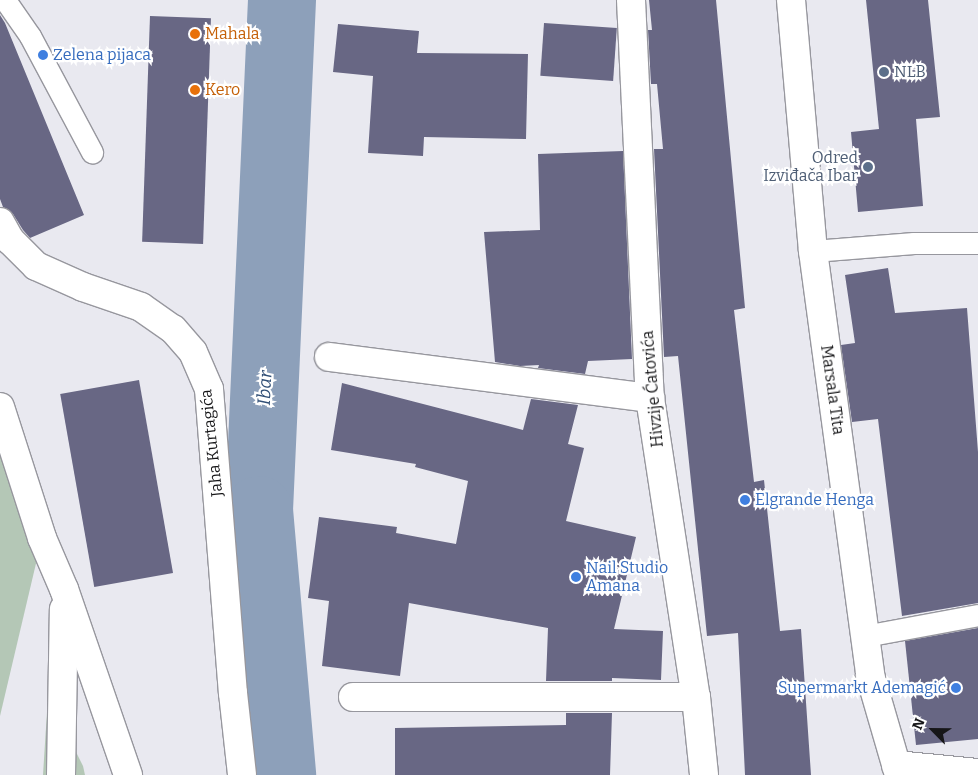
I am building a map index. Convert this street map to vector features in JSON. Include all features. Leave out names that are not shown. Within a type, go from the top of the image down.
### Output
[{"type":"street","name":"Hivzije Ćatovića","points":[[632,0],[650,398],[696,697],[704,775]]},
{"type":"street","name":"Marsala Tita","points":[[792,0],[813,251],[870,675],[897,770]]},
{"type":"street","name":"Jaha Kurtagića","points":[[0,222],[10,240],[36,266],[83,287],[141,307],[173,329],[193,352],[209,389],[232,694],[242,775]]},
{"type":"street","points":[[330,357],[650,398]]},
{"type":"street","points":[[0,407],[42,538],[64,589],[128,775]]},
{"type":"street","points":[[61,775],[64,589]]},
{"type":"street","points":[[353,697],[696,697]]},
{"type":"street","points":[[897,770],[978,773]]},
{"type":"lane","points":[[5,0],[30,36],[92,152]]},
{"type":"lane","points":[[813,251],[914,243],[978,243]]},
{"type":"lane","points":[[865,636],[978,615]]},
{"type":"green space","points":[[0,437],[42,538],[0,716]]},
{"type":"green space","points":[[48,696],[83,766],[85,775],[43,775]]},
{"type":"building","points":[[649,0],[716,0],[745,308],[734,310],[754,482],[764,480],[780,631],[801,629],[811,775],[745,775],[738,633],[707,636],[678,356],[664,357],[654,149],[663,149],[657,84],[651,84],[648,30],[652,30]]},
{"type":"building","points":[[866,0],[928,0],[940,117],[916,119],[923,206],[858,212],[851,132],[879,129]]},
{"type":"building","points":[[0,15],[5,23],[84,215],[30,238],[13,214],[3,207],[0,199]]},
{"type":"building","points":[[150,16],[211,18],[203,244],[142,242]]},
{"type":"building","points":[[544,23],[617,28],[613,81],[540,76]]},
{"type":"building","points":[[338,24],[419,31],[417,53],[528,54],[526,139],[424,137],[423,156],[368,153],[373,76],[333,72]]},
{"type":"building","points":[[623,151],[632,359],[588,361],[585,374],[538,368],[539,365],[520,366],[495,362],[484,232],[540,230],[538,154]]},
{"type":"building","points":[[888,268],[895,313],[967,308],[978,452],[978,603],[902,616],[878,419],[852,422],[841,345],[855,343],[845,275]]},
{"type":"building","points":[[139,380],[173,573],[94,587],[60,394]]},
{"type":"building","points":[[342,383],[523,430],[531,399],[578,405],[568,444],[584,448],[566,521],[636,537],[614,629],[663,631],[661,680],[612,678],[612,681],[546,681],[548,628],[409,603],[400,676],[322,666],[329,601],[308,598],[319,517],[397,527],[396,533],[456,544],[468,481],[415,467],[416,464],[331,450]]},
{"type":"building","points":[[978,628],[978,739],[916,745],[905,641]]},
{"type":"building","points":[[566,713],[612,713],[610,775],[395,775],[395,728],[566,725]]},
{"type":"waterway","name":"Ibar","points":[[282,0],[259,510],[282,775]]},
{"type":"place","name":"Mahala","points":[[195,34]]},
{"type":"place","name":"Zelena pijaca","points":[[43,55]]},
{"type":"place","name":"NLB","points":[[884,72]]},
{"type":"place","name":"Kero","points":[[195,90]]},
{"type":"place","name":"Odred Izviđača Ibar","points":[[868,167]]},
{"type":"place","name":"Elgrande Henga","points":[[745,500]]},
{"type":"place","name":"Nail Studio Amana","points":[[576,577]]},
{"type":"place","name":"Supermarkt Ademagić","points":[[956,688]]}]
